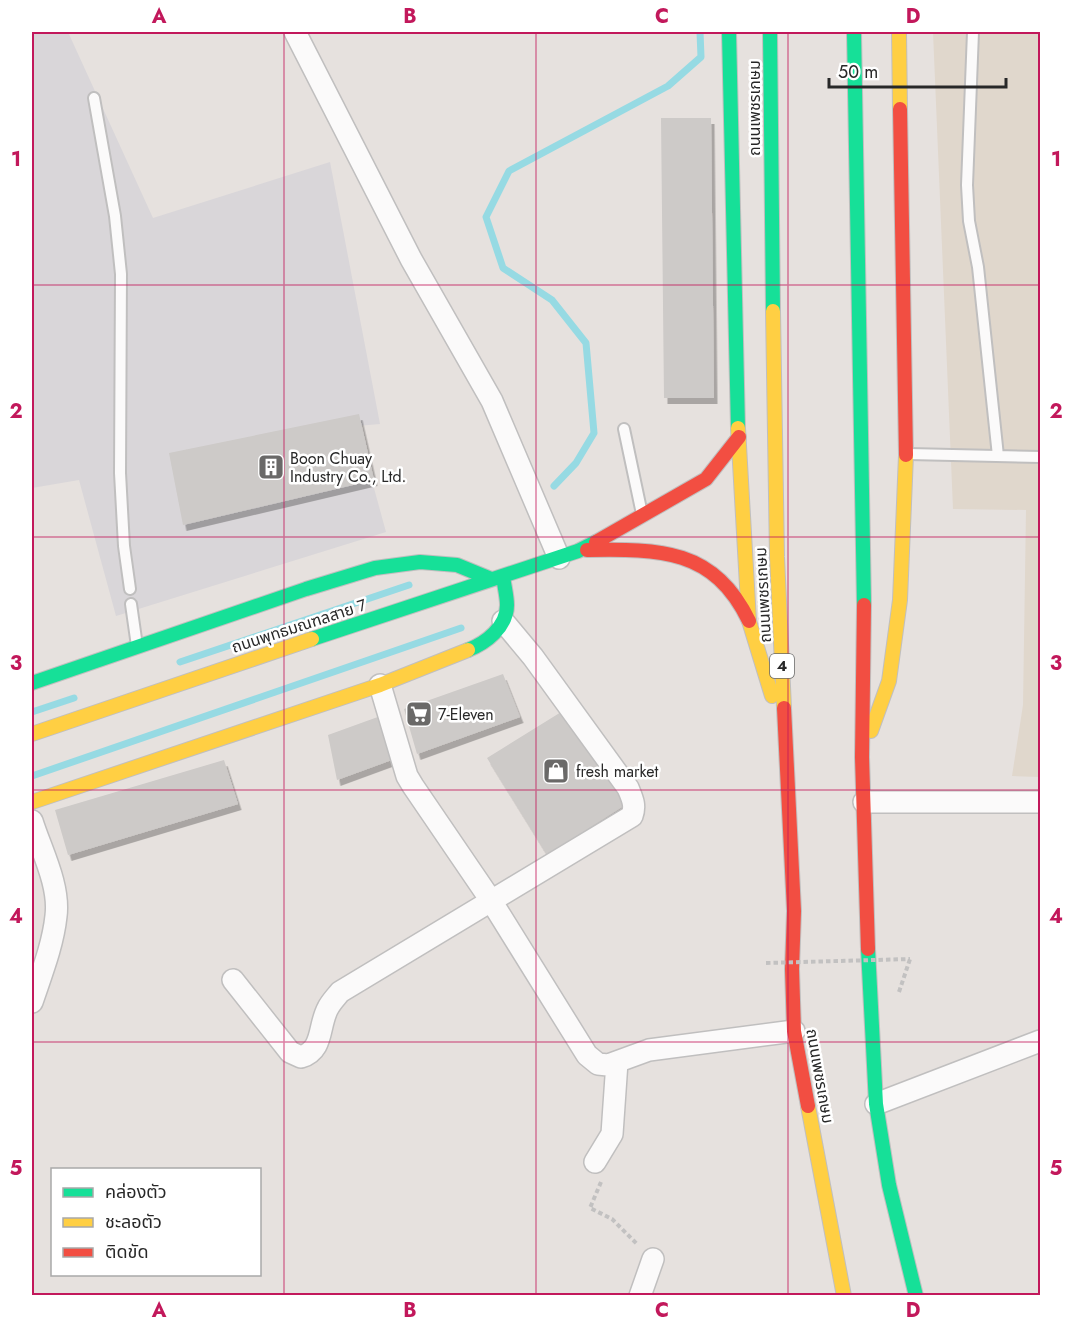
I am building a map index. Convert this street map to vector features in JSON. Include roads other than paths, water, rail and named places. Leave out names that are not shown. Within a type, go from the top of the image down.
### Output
[{"type":"main road","points":[[729,32],[737,410],[749,621],[786,743]]},
{"type":"main road","name":"ถนนเพชรเกษม","points":[[770,32],[777,557],[794,911],[792,969],[794,1031],[844,1296]]},
{"type":"main road","points":[[854,32],[860,249],[864,563],[862,757],[869,977],[876,1104],[889,1185],[916,1296]]},
{"type":"main road","points":[[862,757],[889,681],[900,600],[906,454],[899,32]]},
{"type":"main road","points":[[758,286],[771,227]]},
{"type":"main road","points":[[860,249],[873,323]]},
{"type":"main road","points":[[737,410],[749,345]]},
{"type":"main road","points":[[892,406],[905,431]]},
{"type":"main road","name":"ถนนพุทธมณฑลสาย 7","points":[[32,734],[126,696],[569,554],[643,517],[706,479],[739,436]]},
{"type":"main road","name":"ถนนพุทธมณฑลสาย 7","points":[[569,554],[644,549],[679,555],[706,568],[722,580],[737,597],[749,621]]},
{"type":"main road","points":[[32,683],[115,659],[137,646],[375,568],[420,562],[457,566],[497,578],[507,607],[503,621],[489,638],[475,647],[380,684],[32,802]]},
{"type":"street","points":[[295,32],[411,259],[492,401],[539,507],[569,554]]},
{"type":"street","points":[[233,980],[291,1052],[301,1057],[308,1055],[319,1041],[327,1008],[340,992],[490,899],[632,816],[633,800],[628,788],[533,657],[503,621]]},
{"type":"street","points":[[380,684],[408,776],[490,899],[587,1054],[598,1064],[608,1065],[648,1050],[794,1031]]},
{"type":"street","points":[[864,802],[1041,802]]},
{"type":"street","points":[[32,821],[54,886],[57,914],[53,936],[32,1002]]},
{"type":"street","points":[[876,1104],[1041,1041]]},
{"type":"street","points":[[595,1162],[612,1134],[617,1062]]},
{"type":"street","points":[[640,1296],[653,1259]]},
{"type":"lane","points":[[973,32],[967,185],[969,221],[978,267],[998,456]]},
{"type":"lane","points":[[94,98],[115,216],[121,274],[120,473],[124,546],[130,589]]},
{"type":"lane","points":[[624,429],[643,517]]},
{"type":"lane","points":[[906,454],[1040,457],[1041,448]]},
{"type":"lane","points":[[131,604],[137,646]]},
{"type":"waterway","points":[[554,486],[576,463],[594,433],[586,343],[552,300],[503,268],[486,217],[509,171],[668,86],[701,57],[700,32]]},
{"type":"waterway","points":[[180,662],[409,585]]},
{"type":"waterway","points":[[32,776],[461,628]]},
{"type":"waterway","points":[[32,712],[74,698]]},
{"type":"place","name":"Boon Chuay Industry Co., Ltd.","points":[[271,467]]},
{"type":"place","name":"7-Eleven","points":[[419,714]]},
{"type":"place","name":"fresh market","points":[[556,771]]}]
